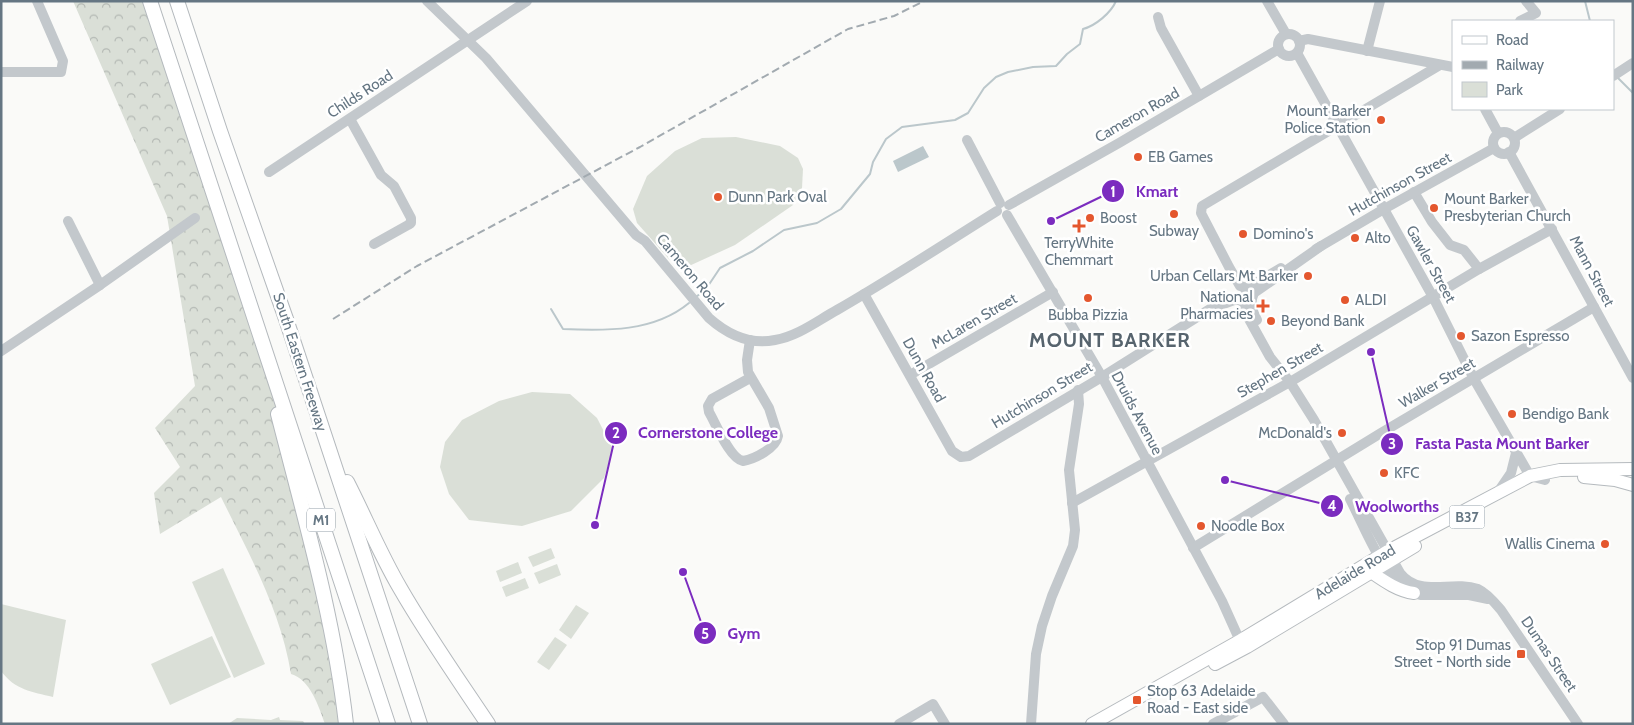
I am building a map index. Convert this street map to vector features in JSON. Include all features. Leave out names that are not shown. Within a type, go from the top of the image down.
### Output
[{"type":"highway","name":"South Eastern Freeway","points":[[150,1],[388,724]]},
{"type":"highway","name":"South Eastern Freeway","points":[[177,1],[420,724]]},
{"type":"highway","points":[[255,316],[258,338],[314,553],[329,620],[346,724]]},
{"type":"highway","points":[[325,439],[400,588],[428,636],[488,724]]},
{"type":"main road","name":"Adelaide Road","points":[[1105,724],[1498,492],[1530,476],[1560,470],[1633,469]]},
{"type":"main road","name":"Adelaide Road","points":[[1092,724],[1371,572],[1386,558],[1526,486],[1545,480],[1594,476],[1633,485]]},
{"type":"main road","points":[[1371,572],[1396,588],[1414,594]]},
{"type":"street","points":[[1,72],[61,72],[63,62],[37,1]]},
{"type":"street","name":"Cameron Road","points":[[427,1],[486,58],[636,235],[645,241],[709,318],[721,329],[750,340],[774,340],[800,331],[1003,209],[1279,49]]},
{"type":"street","name":"Childs Road","points":[[269,172],[527,1]]},
{"type":"street","points":[[1267,1],[1286,34]]},
{"type":"street","points":[[1367,51],[1380,1]]},
{"type":"street","points":[[1522,20],[1536,13],[1526,1]]},
{"type":"street","points":[[1158,17],[1161,28],[1199,96]]},
{"type":"street","points":[[1286,34],[1293,34],[1299,41],[1300,46],[1297,53],[1288,56],[1279,49],[1278,45],[1280,38],[1286,34]]},
{"type":"street","points":[[1299,41],[1308,39],[1452,67]]},
{"type":"street","name":"Gawler Street","points":[[1297,53],[1433,297],[1474,379],[1530,476]]},
{"type":"street","points":[[1614,75],[1631,64]]},
{"type":"street","points":[[1440,65],[1202,206],[1201,212],[1240,286],[1248,288],[1244,310],[1270,356],[1290,382],[1314,420],[1334,462],[1386,558],[1392,576],[1404,588],[1414,594],[1469,595],[1482,597],[1493,602]]},
{"type":"street","points":[[1486,110],[1498,133]]},
{"type":"street","points":[[1514,138],[1558,110]]},
{"type":"street","points":[[350,119],[382,175],[394,186],[411,218],[411,223],[374,244]]},
{"type":"street","points":[[1505,132],[1514,138],[1514,145],[1509,152],[1500,153],[1494,148],[1494,138],[1498,133],[1505,132]]},
{"type":"street","name":"Druids Avenue","points":[[967,140],[1003,209],[1102,377],[1146,462],[1244,641]]},
{"type":"street","name":"Hutchinson Street","points":[[1248,288],[1494,148]]},
{"type":"street","name":"Mann Street","points":[[1509,152],[1633,378]]},
{"type":"street","points":[[1414,192],[1432,222],[1450,245],[1464,250],[1479,269]]},
{"type":"street","points":[[1,351],[100,285],[195,218]]},
{"type":"street","points":[[68,221],[100,285]]},
{"type":"street","name":"Stephen Street","points":[[1072,503],[1290,382],[1479,269],[1552,229]]},
{"type":"street","name":"Hutchinson Street","points":[[961,457],[969,456],[1102,377],[1210,309],[1234,300],[1247,300],[1254,293],[1321,246]]},
{"type":"street","name":"McLaren Street","points":[[910,376],[1053,292]]},
{"type":"street","name":"Dunn Road","points":[[864,294],[952,450],[961,457]]},
{"type":"street","name":"Walker Street","points":[[1193,548],[1594,307]]},
{"type":"street","points":[[750,340],[747,365],[750,378],[769,408],[778,440],[773,446],[743,461],[739,461],[733,455],[709,412],[708,406],[712,399],[750,378]]},
{"type":"street","points":[[1031,724],[1036,654],[1042,626],[1052,596],[1073,546],[1075,530],[1069,470],[1079,404],[1078,390]]},
{"type":"street","points":[[1498,492],[1511,473],[1516,453]]},
{"type":"street","points":[[1530,476],[1545,480]]},
{"type":"street","name":"Dumas Street","points":[[1386,558],[1405,580],[1421,587],[1467,588],[1486,594],[1502,610],[1578,724]]},
{"type":"street","points":[[1213,724],[1263,696],[1284,724]]},
{"type":"street","points":[[899,724],[933,704],[945,724]]},
{"type":"green space","points":[[73,1],[150,1],[258,338],[314,553],[346,724],[325,724],[317,702],[309,688],[298,677],[291,674],[280,628],[272,605],[253,561],[221,497],[160,534],[154,493],[180,467],[155,428],[195,386],[167,216]]},
{"type":"green space","name":"Dunn Park Oval","points":[[736,137],[780,146],[798,158],[803,169],[802,188],[793,205],[735,245],[689,266],[669,259],[637,223],[633,209],[647,176],[675,151],[702,138]]},
{"type":"green space","points":[[532,392],[570,394],[597,418],[613,449],[604,478],[571,511],[522,526],[469,520],[449,494],[440,467],[445,442],[462,420],[499,401]]},
{"type":"green space","points":[[551,548],[555,558],[533,567],[528,557]]},
{"type":"green space","points":[[518,562],[522,573],[500,582],[496,571]]},
{"type":"green space","points":[[557,564],[561,575],[539,584],[534,573]]},
{"type":"green space","points":[[223,568],[265,664],[234,678],[192,582]]},
{"type":"green space","points":[[525,578],[529,588],[506,597],[502,587]]},
{"type":"green space","points":[[1,604],[66,620],[53,697],[31,692],[18,686],[1,671]]},
{"type":"green space","points":[[576,605],[589,613],[571,639],[559,630]]},
{"type":"green space","points":[[212,636],[231,677],[170,705],[151,664]]},
{"type":"green space","points":[[555,637],[567,645],[549,670],[537,662]]},
{"type":"green space","points":[[279,717],[280,720],[303,721],[305,724],[228,724],[237,718],[271,720]]},
{"type":"shaded area","points":[[923,146],[929,157],[898,172],[893,161]]},
{"type":"waterway","points":[[696,297],[706,289],[720,268],[753,251],[784,230],[817,223],[841,209],[870,174],[873,162],[886,139],[902,127],[955,120],[968,113],[984,88],[996,77],[1008,72],[1033,67],[1056,66],[1080,44],[1083,29],[1093,25],[1102,18],[1116,1]]},
{"type":"waterway","points":[[1585,1],[1590,20]]},
{"type":"waterway","points":[[1617,77],[1633,93]]},
{"type":"waterway","points":[[551,309],[563,329],[596,330],[629,328],[661,320],[689,303]]},
{"type":"railway","points":[[333,319],[417,266],[640,147],[848,29],[894,16],[924,1]]},
{"type":"place","name":"Mount Barker Police Station","points":[[1381,120]]},
{"type":"place","name":"EB Games","points":[[1138,157]]},
{"type":"place","name":"Dunn Park Oval","points":[[718,197]]},
{"type":"place","name":"Mount Barker Presbyterian Church","points":[[1434,208]]},
{"type":"place","name":"Subway","points":[[1174,214]]},
{"type":"place","name":"Boost","points":[[1090,218]]},
{"type":"place","name":"Kmart","points":[[1051,221]]},
{"type":"place","name":"TerryWhite Chemmart","points":[[1079,226]]},
{"type":"place","name":"Domino's","points":[[1243,234]]},
{"type":"place","name":"Alto","points":[[1355,238]]},
{"type":"place","name":"Urban Cellars Mt Barker","points":[[1308,276]]},
{"type":"place","name":"Bubba Pizzia","points":[[1088,298]]},
{"type":"place","name":"ALDI","points":[[1345,300]]},
{"type":"place","name":"National Pharmacies","points":[[1263,306]]},
{"type":"place","name":"Beyond Bank","points":[[1271,321]]},
{"type":"place","name":"Sazon Espresso","points":[[1461,336]]},
{"type":"place","name":"Fasta Pasta Mount Barker","points":[[1371,352]]},
{"type":"place","name":"Bendigo Bank","points":[[1512,414]]},
{"type":"place","name":"McDonald's","points":[[1342,433]]},
{"type":"place","name":"KFC","points":[[1384,473]]},
{"type":"place","name":"Woolworths","points":[[1225,480]]},
{"type":"place","name":"Cornerstone College","points":[[595,525]]},
{"type":"place","name":"Noodle Box","points":[[1201,526]]},
{"type":"place","name":"Wallis Cinema","points":[[1605,544]]},
{"type":"place","name":"Gym","points":[[683,572]]},
{"type":"place","name":"Stop 91 Dumas Street - North side","points":[[1521,654]]},
{"type":"place","name":"Stop 63 Adelaide Road - East side","points":[[1137,700]]},
{"type":"district","name":"MOUNT BARKER","points":[[1110,340]]}]
